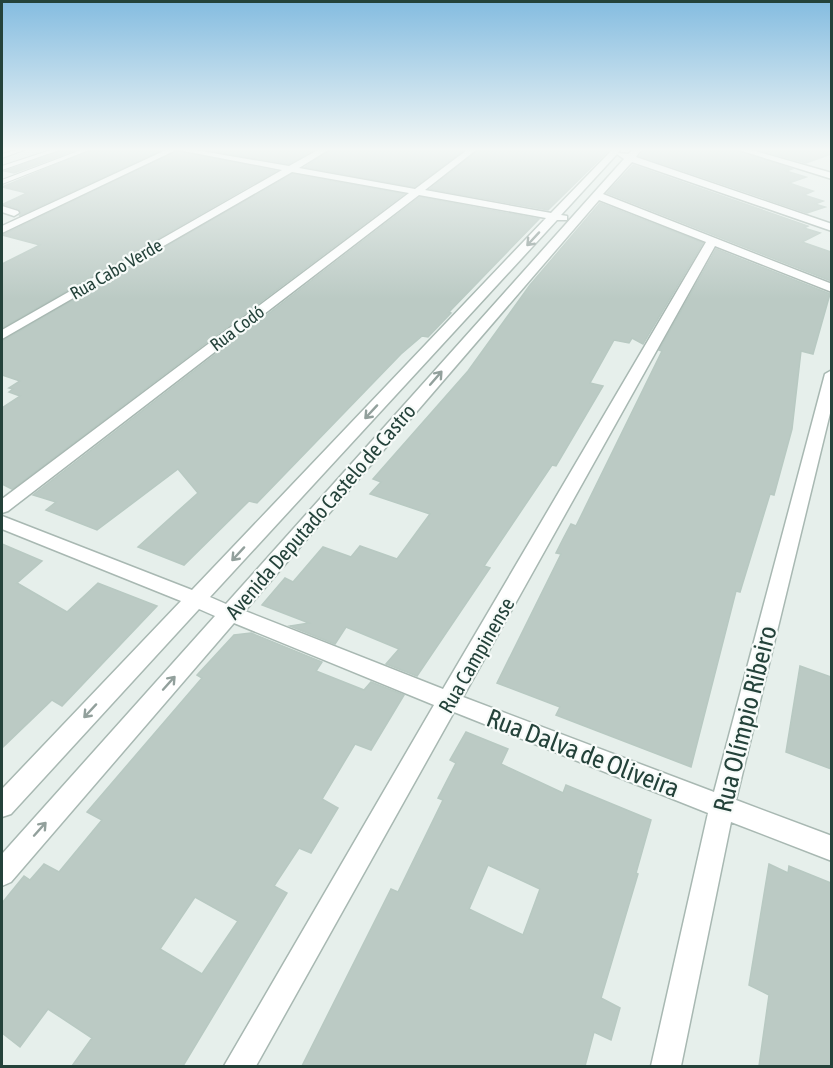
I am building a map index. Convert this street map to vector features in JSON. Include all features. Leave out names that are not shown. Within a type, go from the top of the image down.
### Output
[{"type":"street","points":[[2,219],[42,200]]},
{"type":"street","points":[[2,230],[66,200]]},
{"type":"street","name":"Rua Cabo Verde","points":[[2,335],[237,200]]},
{"type":"street","name":"Rua Codó","points":[[2,507],[406,200]]},
{"type":"street","points":[[459,200],[573,220]]},
{"type":"street","name":"Avenida Deputado Castelo de Castro","points":[[2,806],[515,258],[572,200]]},
{"type":"street","name":"Avenida Deputado Castelo de Castro","points":[[2,873],[592,200]]},
{"type":"street","points":[[608,200],[831,288]]},
{"type":"street","points":[[754,200],[831,228]]},
{"type":"street","points":[[2,209],[14,213]]},
{"type":"street","name":"Rua Campinense","points":[[239,1066],[712,242]]},
{"type":"street","points":[[515,258],[536,263]]},
{"type":"street","name":"Rua Olímpio Ribeiro","points":[[666,1066],[722,806],[831,374]]},
{"type":"street","name":"Rua Dalva de Oliveira","points":[[2,522],[449,701],[831,849]]},
{"type":"building","points":[[12,200],[54,200],[19,216],[21,214],[19,209],[3,204]]},
{"type":"building","points":[[75,200],[226,200],[2,328],[2,264],[40,245],[2,235]]},
{"type":"building","points":[[247,200],[396,200],[12,489],[2,484],[2,408],[20,396],[9,392],[13,389],[9,388],[20,381],[2,375],[2,341]]},
{"type":"building","points":[[416,200],[435,200],[539,219],[449,312],[451,313],[428,337],[422,336],[401,354],[257,503],[249,501],[184,565],[138,547],[198,493],[178,469],[97,530],[46,510],[56,502],[33,495]]},
{"type":"building","points":[[491,200],[558,200],[548,210]]},
{"type":"building","points":[[624,200],[733,200],[808,226],[804,228],[820,233],[802,242],[831,252],[831,281]]},
{"type":"building","points":[[768,200],[823,201],[815,204],[825,207],[807,213]]},
{"type":"building","points":[[600,203],[703,243],[643,344],[632,338],[629,343],[614,340],[590,383],[603,386],[556,466],[552,465],[484,566],[490,568],[417,676],[386,664],[399,649],[346,627],[335,644],[290,626],[309,623],[262,605],[285,578],[293,582],[323,547],[351,557],[360,546],[397,559],[430,514],[370,494],[381,482],[373,479],[468,371],[530,285]]},
{"type":"building","points":[[716,249],[830,294],[813,354],[801,351],[792,429],[774,495],[770,494],[740,592],[736,591],[691,767],[556,715],[560,707],[497,683],[561,554],[556,553],[563,539],[571,524],[576,526],[662,351],[659,350]]},
{"type":"building","points":[[2,544],[42,561],[17,583],[67,612],[98,583],[157,606],[62,706],[52,700],[2,748]]},
{"type":"building","points":[[251,633],[322,662],[316,671],[364,690],[371,682],[404,695],[371,750],[355,744],[322,799],[338,808],[311,853],[299,848],[274,886],[287,893],[183,1066],[72,1066],[92,1038],[48,1009],[20,1047],[2,1033],[2,903],[24,876],[30,880],[44,864],[59,872],[102,820],[87,812],[202,678],[197,675],[234,635]],"holes":[[[195,897],[238,921],[202,974],[160,949]]]},
{"type":"building","points":[[800,666],[831,677],[831,769],[786,752]]},
{"type":"building","points":[[466,732],[508,749],[501,764],[563,793],[566,785],[651,820],[636,873],[638,874],[601,998],[620,1008],[611,1040],[594,1032],[585,1066],[302,1066],[391,889],[398,892],[443,800],[438,798],[456,763],[450,760]],"holes":[[[488,865],[540,889],[523,935],[469,909]]]},
{"type":"building","points":[[769,864],[788,873],[789,866],[831,883],[831,1066],[759,1066],[769,995],[749,985]]}]
